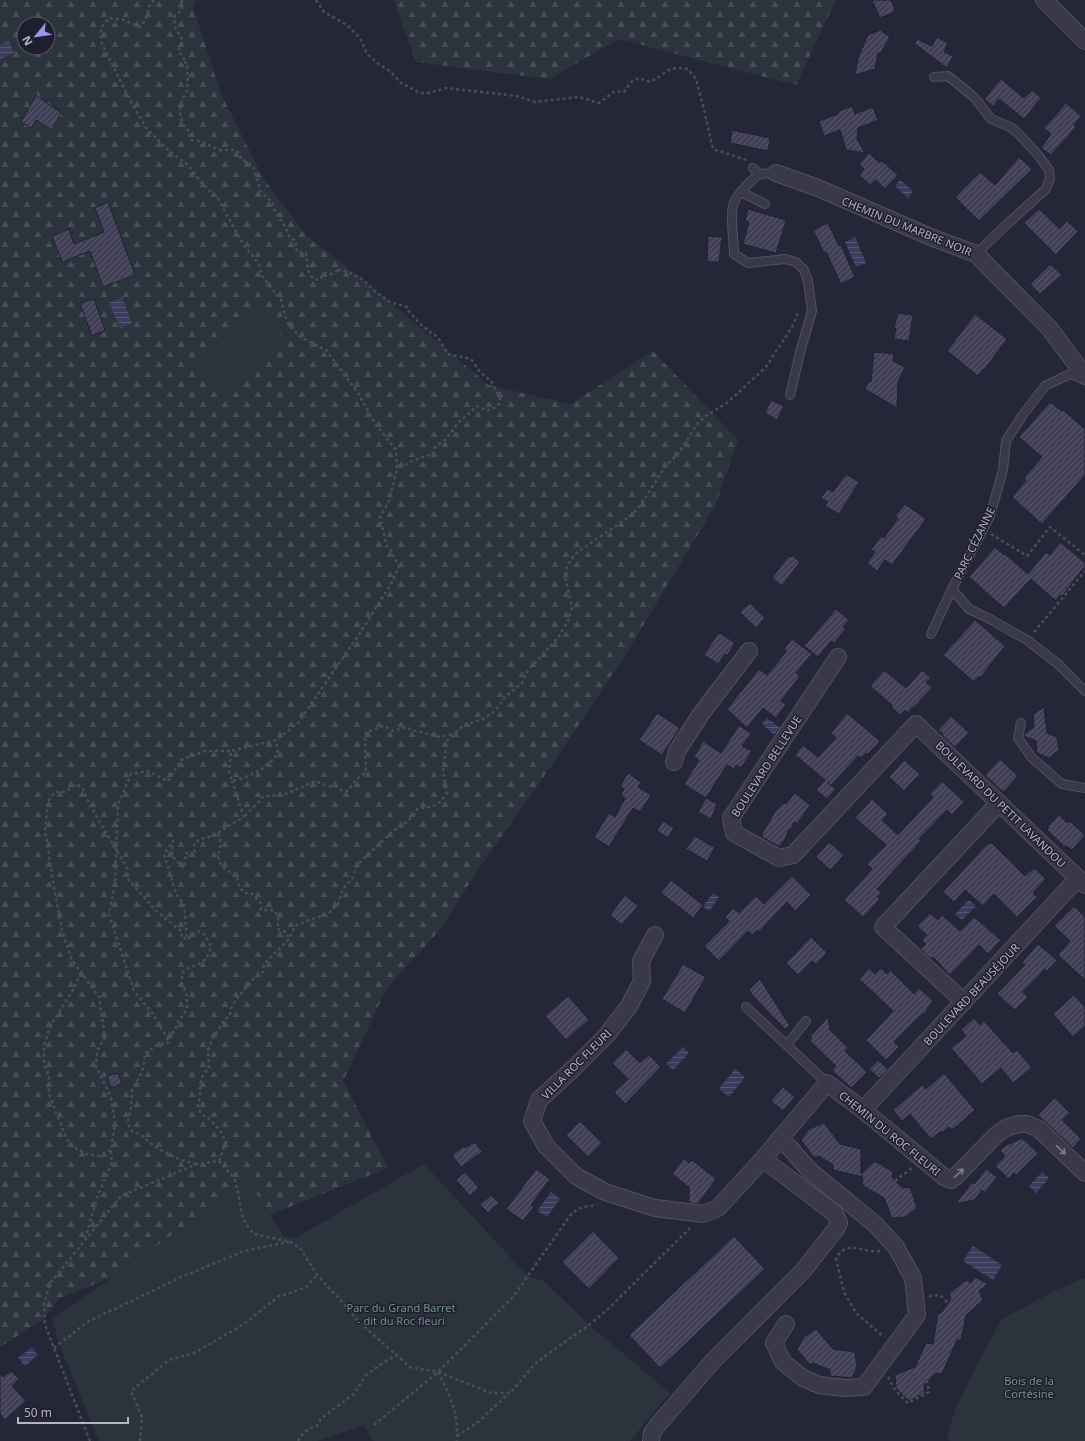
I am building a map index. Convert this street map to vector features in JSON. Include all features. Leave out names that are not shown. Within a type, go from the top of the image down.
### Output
[{"type":"street","points":[[1048,1],[1085,41]]},
{"type":"street","name":"CHEMIN DU MARBRE NOIR","points":[[776,173],[818,188],[900,224],[976,254],[1050,329],[1085,376]]},
{"type":"street","points":[[674,762],[677,751],[701,714],[749,651]]},
{"type":"street","name":"BOULEVARD BELLEVUE","points":[[838,657],[730,818],[734,833],[779,858],[793,855],[916,724]]},
{"type":"street","name":"BOULEVARD DU PETIT LAVANDOU","points":[[916,724],[1082,882]]},
{"type":"street","points":[[964,1002],[883,927],[999,803]]},
{"type":"street","name":"BOULEVARD BEAUSÉJOUR","points":[[863,1110],[964,1002],[1082,882]]},
{"type":"street","name":"VILLA ROC FLEURI","points":[[655,934],[641,961],[642,981],[629,1006],[606,1036],[539,1100],[532,1120],[546,1146],[576,1176],[605,1192],[655,1208],[703,1214]]},
{"type":"street","points":[[703,1214],[718,1208],[763,1159],[827,1083]]},
{"type":"street","name":"CHEMIN DU ROC FLEURI","points":[[827,1083],[863,1110],[944,1177],[951,1180],[957,1176],[996,1135],[1006,1128],[1018,1124],[1027,1124],[1039,1129],[1085,1173]]},
{"type":"street","points":[[779,1139],[790,1148],[809,1170],[876,1226],[896,1247],[913,1278],[917,1315],[864,1386],[844,1388],[820,1385],[803,1378],[783,1362],[774,1343],[786,1324]]},
{"type":"street","points":[[650,1441],[652,1432],[696,1380],[802,1272],[836,1229],[839,1223],[829,1209],[763,1159]]},
{"type":"lane","points":[[934,77],[948,76],[974,97],[991,119],[1010,127],[1017,132],[1038,155],[1049,170],[1050,179],[1046,189],[976,254]]},
{"type":"lane","points":[[776,173],[756,171],[733,205],[734,254],[748,263],[785,259],[796,262],[804,270],[808,281],[812,311],[790,395]]},
{"type":"lane","points":[[741,192],[765,204]]},
{"type":"lane","name":"PARC CÉZANNE","points":[[931,634],[952,589],[990,516],[1003,470],[1006,441],[1022,416],[1045,386],[1070,374],[1085,380]]},
{"type":"lane","name":"PARC CÉZANNE","points":[[952,589],[969,609],[1027,640],[1058,664],[1085,691]]},
{"type":"lane","points":[[1021,724],[1018,738],[1032,758],[1062,784],[1085,788]]},
{"type":"lane","points":[[746,1007],[827,1083]]},
{"type":"lane","points":[[787,1045],[806,1021]]},
{"type":"path","points":[[154,0],[150,4],[146,19],[140,27],[124,20],[109,18],[101,28],[102,44],[114,70],[146,128],[167,149],[188,165],[200,181],[218,199],[243,244],[259,264],[262,276],[281,300],[287,322],[300,337],[326,350],[358,393],[374,422],[396,450],[397,469],[389,500],[380,517],[387,547],[390,548],[399,566],[394,578],[362,630],[298,722],[276,740],[231,751],[205,751],[181,760],[168,781],[148,771],[131,774],[118,805],[115,884],[109,914],[134,991],[153,1014],[168,1040]]},
{"type":"path","points":[[182,0],[182,10],[175,15],[174,24],[175,30],[180,35],[183,42],[178,50],[184,59],[182,62],[187,63],[188,81],[180,107],[180,115],[184,127],[188,130],[190,140],[202,142],[219,150],[235,150],[238,152],[241,159],[253,166],[261,192],[272,202],[275,212],[286,228],[290,238],[295,240],[298,252],[306,253],[308,270],[313,279],[319,280],[325,273],[331,274],[337,271],[336,269],[348,272],[362,279],[374,291],[390,302],[407,307],[418,323],[437,336],[448,354],[471,359],[480,372],[491,380],[500,398],[499,404],[496,407],[487,411],[477,406],[459,422],[445,440],[435,447],[434,453],[412,461],[397,469]]},
{"type":"path","points":[[316,0],[324,12],[347,25],[360,38],[367,54],[377,63],[391,72],[401,83],[420,93],[430,93],[446,88],[517,96],[535,102],[579,97],[599,103],[615,91],[624,92],[631,82],[639,78],[650,82],[667,70],[678,67],[688,69],[696,79],[713,150],[746,160]]},
{"type":"path","points":[[218,1161],[226,1142],[221,1132],[211,1120],[201,1114],[198,1105],[200,1085],[203,1075],[209,1068],[208,1050],[213,1038],[225,1019],[230,1015],[231,1008],[238,997],[255,976],[263,972],[264,964],[289,939],[295,926],[328,914],[338,904],[343,889],[352,879],[357,865],[392,831],[403,825],[416,813],[417,809],[429,807],[440,802],[447,793],[443,771],[447,741],[465,725],[483,719],[492,713],[510,692],[522,683],[530,669],[559,636],[568,621],[572,608],[565,576],[567,566],[575,554],[633,514],[649,493],[666,466],[678,454],[698,423],[728,402],[766,367],[792,326],[800,310]]},
{"type":"path","points":[[984,529],[1026,556],[1050,527],[1085,555]]},
{"type":"path","points":[[1027,640],[1085,571]]},
{"type":"path","points":[[187,939],[184,904],[176,894],[164,854],[173,841],[172,856],[184,868],[186,853],[196,855],[194,844],[200,839],[214,836],[244,817],[264,796],[278,796],[293,792],[314,781],[328,786],[335,786],[343,792],[348,791],[357,779],[366,772],[366,732],[384,726],[394,731],[406,727],[440,737],[454,734]]},
{"type":"path","points":[[232,781],[249,777],[267,766],[278,754],[276,740]]},
{"type":"path","points":[[231,751],[229,771],[244,817]]},
{"type":"path","points":[[84,1242],[98,1195],[112,1163],[111,1150],[115,1123],[111,1098],[96,1066],[97,1051],[105,1037],[99,997],[72,960],[62,930],[45,830],[48,801],[55,792],[64,792],[77,784],[84,790],[90,805],[127,868],[128,879],[155,910],[182,932],[181,938],[187,939],[198,931],[205,935],[211,946],[206,959],[197,965],[186,968],[182,972],[182,983],[187,996],[186,1009],[168,1040],[168,1043],[157,1045],[145,1053],[144,1065],[132,1090],[131,1108],[128,1121],[130,1130],[141,1135],[158,1149],[181,1160],[197,1164]]},
{"type":"path","points":[[218,833],[221,840],[217,857],[221,865],[237,876],[239,887],[245,893],[251,893],[260,902],[261,910],[274,910],[278,916],[279,922],[277,929],[286,932],[289,939]]},
{"type":"path","points":[[81,973],[48,1033],[44,1046],[44,1065],[49,1076],[49,1094],[66,1138],[72,1146],[86,1154],[99,1156],[111,1150]]},
{"type":"path","points":[[895,1181],[914,1167],[920,1157]]},
{"type":"path","points":[[90,1441],[46,1325],[44,1303],[51,1282],[122,1196],[197,1164],[218,1161]]},
{"type":"path","points":[[218,1161],[234,1178],[242,1215],[246,1224],[254,1234],[291,1242],[301,1249],[317,1275],[358,1321],[410,1366],[438,1372],[491,1393],[510,1392]]},
{"type":"path","points":[[374,1426],[438,1372],[513,1297],[572,1213],[582,1207],[595,1205],[601,1206]]},
{"type":"path","points":[[457,1436],[477,1423],[510,1392],[535,1364],[589,1325],[608,1309],[703,1214]]},
{"type":"path","points":[[54,1348],[88,1321],[186,1275],[244,1252],[291,1242]]},
{"type":"path","points":[[894,1346],[856,1313],[844,1292],[836,1258],[840,1252],[853,1247],[873,1252],[896,1247]]},
{"type":"path","points":[[140,1441],[142,1416],[130,1391],[169,1360],[194,1353],[248,1321],[279,1296],[306,1287],[317,1275]]},
{"type":"path","points":[[915,1298],[940,1295],[948,1303]]},
{"type":"path","points":[[298,1441],[308,1429],[317,1426],[327,1414],[354,1394],[366,1375],[397,1355]]},
{"type":"path","points":[[881,1364],[895,1390],[908,1403],[929,1392],[927,1382]]},
{"type":"path","points":[[438,1372],[452,1402],[456,1417],[457,1441]]},
{"type":"green space","points":[[0,0],[196,0],[193,7],[221,94],[263,178],[307,236],[373,288],[489,385],[570,404],[653,351],[738,440],[715,506],[626,654],[554,762],[484,861],[438,932],[387,988],[343,1081],[388,1168],[60,1298],[42,1320],[0,1347]]},
{"type":"green space","points":[[394,0],[836,0],[796,85],[619,39],[549,79],[416,62]]},
{"type":"green space","points":[[254,307],[283,336],[227,393],[197,364]]},
{"type":"green space","name":"Parc du Grand Barret - dit du Roc fleuri","points":[[424,1164],[524,1272],[530,1277],[545,1282],[589,1325],[670,1393],[630,1441],[373,1441],[364,1425],[318,1441],[99,1441],[58,1341],[53,1319],[248,1181],[284,1237],[297,1237]]},
{"type":"green space","name":"Bois de la Cortésine","points":[[1085,1279],[1085,1441],[949,1441],[948,1435],[955,1410],[982,1355],[1002,1319],[1056,1290]]},
{"type":"shaded area","points":[[9,41],[14,53],[0,59],[0,45]]},
{"type":"shaded area","points":[[900,180],[913,191],[908,198],[895,186]]},
{"type":"shaded area","points":[[855,237],[866,263],[856,267],[845,242]]},
{"type":"shaded area","points":[[122,297],[132,323],[120,328],[109,303]]},
{"type":"shaded area","points":[[767,718],[780,728],[774,735],[762,724]]},
{"type":"shaded area","points":[[713,893],[719,897],[709,911],[703,906]]},
{"type":"shaded area","points":[[969,900],[976,906],[962,920],[955,914]]},
{"type":"shaded area","points":[[683,1047],[689,1053],[673,1070],[666,1064]]},
{"type":"shaded area","points":[[735,1069],[745,1077],[729,1097],[719,1089]]},
{"type":"shaded area","points":[[1042,1172],[1049,1178],[1036,1193],[1029,1186]]},
{"type":"shaded area","points":[[551,1192],[560,1199],[547,1217],[537,1211]]},
{"type":"shaded area","points":[[973,1246],[1002,1265],[993,1280],[963,1261]]},
{"type":"shaded area","points":[[32,1347],[38,1355],[25,1366],[18,1358]]},
{"type":"building","points":[[872,0],[891,0],[894,7],[894,12],[880,18]]},
{"type":"building","points":[[880,30],[890,37],[880,54],[878,53],[875,69],[855,75],[858,58],[868,35]]},
{"type":"building","points":[[937,37],[948,43],[944,52],[953,56],[947,68],[915,44],[917,39],[932,46]]},
{"type":"building","points":[[1001,79],[1024,98],[1032,90],[1041,98],[1024,119],[999,99],[993,106],[984,99]]},
{"type":"building","points":[[36,95],[61,113],[52,130],[36,120],[31,128],[21,122]]},
{"type":"building","points":[[1066,103],[1081,116],[1074,125],[1076,127],[1051,155],[1041,148],[1051,134],[1044,128]]},
{"type":"building","points":[[852,106],[855,114],[873,107],[878,120],[858,128],[857,139],[865,153],[846,150],[840,130],[824,136],[819,121],[838,114],[839,111]]},
{"type":"building","points":[[732,130],[770,138],[768,151],[730,143]]},
{"type":"building","points":[[869,153],[880,163],[882,161],[898,175],[885,189],[876,180],[870,185],[859,175],[864,169],[859,164]]},
{"type":"building","points":[[1019,157],[1032,169],[979,221],[955,197],[980,172],[995,185]]},
{"type":"building","points":[[108,202],[135,275],[103,287],[90,251],[62,262],[52,236],[69,229],[74,244],[104,232],[95,208]]},
{"type":"building","points":[[748,209],[786,220],[776,253],[743,244],[749,222],[745,221]]},
{"type":"building","points":[[1039,209],[1060,229],[1067,221],[1078,231],[1056,255],[1024,223]]},
{"type":"building","points":[[828,223],[839,246],[841,245],[855,277],[841,284],[826,252],[824,253],[813,230]]},
{"type":"building","points":[[708,236],[722,237],[719,262],[707,262]]},
{"type":"building","points":[[1050,264],[1062,275],[1040,294],[1030,284]]},
{"type":"building","points":[[94,299],[105,330],[92,336],[80,303]]},
{"type":"building","points":[[898,313],[913,315],[909,341],[894,339],[896,328],[894,328]]},
{"type":"building","points":[[975,314],[1007,339],[978,376],[947,351]]},
{"type":"building","points":[[874,352],[894,354],[893,361],[905,367],[898,382],[897,408],[865,389],[869,381],[871,382]]},
{"type":"building","points":[[771,400],[784,406],[777,420],[765,413]]},
{"type":"building","points":[[1050,402],[1062,411],[1063,410],[1085,429],[1085,475],[1042,524],[1012,497],[1026,480],[1024,478],[1042,457],[1019,437]]},
{"type":"building","points":[[846,474],[859,482],[839,514],[825,506],[828,502],[821,498],[827,489],[833,492]]},
{"type":"building","points":[[905,504],[926,519],[892,565],[885,560],[877,571],[867,563],[875,552],[871,550],[881,536],[884,538],[898,518],[895,516]]},
{"type":"building","points":[[1060,542],[1085,563],[1085,566],[1062,596],[1060,595],[1056,601],[1031,579],[1004,608],[969,577],[995,547],[1028,574],[1046,552],[1050,555]]},
{"type":"building","points":[[793,556],[800,562],[782,586],[772,578],[788,557]]},
{"type":"building","points":[[750,603],[765,618],[756,628],[740,612]]},
{"type":"building","points":[[836,609],[849,620],[843,627],[846,629],[834,643],[831,641],[818,657],[804,646]]},
{"type":"building","points":[[975,620],[1005,646],[980,678],[979,676],[974,682],[943,655]]},
{"type":"building","points":[[718,633],[735,643],[727,656],[725,654],[718,664],[704,655]]},
{"type":"building","points":[[792,639],[812,654],[796,673],[800,676],[781,701],[786,705],[776,718],[763,708],[747,728],[727,709],[759,669],[767,675],[787,651],[784,649]]},
{"type":"building","points":[[884,670],[906,688],[922,670],[931,678],[926,682],[932,688],[913,708],[912,707],[908,713],[905,710],[900,715],[891,707],[892,705],[870,686]]},
{"type":"building","points":[[1044,707],[1047,733],[1057,737],[1059,750],[1049,758],[1037,753],[1036,741],[1024,736],[1024,734],[1034,727],[1033,714]]},
{"type":"building","points":[[657,713],[680,728],[662,755],[639,740]]},
{"type":"building","points":[[847,713],[880,741],[867,755],[866,753],[861,758],[858,756],[831,785],[827,782],[836,789],[827,799],[816,790],[825,780],[795,755],[803,745],[818,757],[836,738],[831,733]]},
{"type":"building","points":[[951,716],[969,733],[955,747],[938,730]]},
{"type":"building","points":[[739,725],[751,734],[742,746],[752,751],[741,768],[736,765],[734,769],[727,765],[706,798],[684,784],[699,760],[694,757],[703,741],[721,753]]},
{"type":"building","points":[[1000,759],[1018,776],[1003,792],[985,775]]},
{"type":"building","points":[[904,760],[920,774],[904,791],[889,777]]},
{"type":"building","points":[[628,773],[641,782],[638,787],[651,795],[640,812],[633,808],[609,847],[594,837],[609,813],[615,817],[625,798],[621,795],[624,789],[620,786]]},
{"type":"building","points":[[942,781],[964,802],[952,815],[947,810],[919,839],[921,841],[877,889],[881,893],[877,897],[880,899],[863,917],[844,900],[872,869],[867,864],[886,845],[855,818],[872,799],[888,814],[882,820],[898,835],[933,797],[930,794]]},
{"type":"building","points":[[795,793],[810,805],[797,824],[794,822],[791,829],[789,829],[784,842],[783,841],[780,847],[762,837],[762,834],[776,810],[784,803],[786,804]]},
{"type":"building","points":[[706,798],[717,804],[711,819],[698,812]]},
{"type":"building","points":[[1059,815],[1067,823],[1070,821],[1085,835],[1072,850],[1066,846],[1065,847],[1047,830],[1049,828],[1047,827]]},
{"type":"building","points":[[663,821],[674,828],[668,838],[657,831]]},
{"type":"building","points":[[695,836],[715,848],[707,861],[686,849]]},
{"type":"building","points":[[829,842],[844,855],[830,870],[816,857]]},
{"type":"building","points":[[992,843],[1025,876],[1034,868],[1046,879],[1033,893],[1037,897],[1017,917],[994,894],[983,906],[965,890],[954,902],[943,892],[987,844]]},
{"type":"building","points":[[792,876],[811,895],[795,911],[787,902],[759,932],[757,930],[752,935],[748,931],[719,961],[704,946],[729,921],[725,917],[733,908],[739,913],[756,896],[764,904]]},
{"type":"building","points":[[671,880],[703,905],[693,918],[661,893]]},
{"type":"building","points":[[625,895],[638,906],[622,925],[610,915]]},
{"type":"building","points":[[1074,906],[1085,917],[1085,980],[1058,955],[1070,941],[1054,926]]},
{"type":"building","points":[[930,913],[938,920],[942,915],[960,931],[974,917],[1001,940],[988,954],[979,945],[950,975],[933,957],[931,959],[921,949],[926,944],[922,940],[927,935],[917,926]]},
{"type":"building","points":[[811,937],[827,953],[816,964],[812,961],[798,975],[786,963]]},
{"type":"building","points":[[1038,944],[1057,960],[1047,971],[1045,969],[1023,992],[1028,997],[1015,1010],[997,994],[1025,965],[1022,962]]},
{"type":"building","points":[[683,964],[706,977],[685,1013],[662,999]]},
{"type":"building","points":[[869,968],[875,974],[881,968],[887,974],[890,970],[914,994],[919,988],[933,1001],[928,1007],[926,1013],[922,1014],[894,1042],[899,1047],[886,1060],[866,1040],[893,1011],[859,979]]},
{"type":"building","points":[[760,979],[790,1026],[785,1029],[749,990]]},
{"type":"building","points":[[1074,995],[1085,1007],[1085,1026],[1073,1037],[1053,1014]]},
{"type":"building","points":[[568,996],[589,1020],[566,1040],[545,1016]]},
{"type":"building","points":[[828,1017],[830,1030],[848,1048],[845,1051],[867,1072],[851,1088],[832,1070],[836,1066],[809,1040]]},
{"type":"building","points":[[974,1018],[980,1025],[984,1021],[1013,1053],[1017,1050],[1032,1068],[1013,1083],[1001,1068],[982,1084],[951,1048],[966,1036],[961,1030]]},
{"type":"building","points":[[626,1049],[640,1063],[649,1055],[661,1067],[625,1104],[614,1092],[628,1079],[612,1063]]},
{"type":"building","points":[[878,1060],[888,1069],[879,1078],[869,1069]]},
{"type":"building","points":[[118,1073],[122,1084],[111,1088],[107,1076]]},
{"type":"building","points":[[944,1073],[975,1110],[952,1130],[949,1127],[931,1139],[910,1114],[902,1121],[893,1110],[922,1085],[926,1089]]},
{"type":"building","points":[[783,1087],[795,1097],[783,1111],[771,1101]]},
{"type":"building","points":[[1055,1098],[1070,1113],[1062,1120],[1081,1139],[1073,1148],[1038,1115]]},
{"type":"building","points":[[580,1121],[602,1143],[588,1157],[566,1135]]},
{"type":"building","points":[[824,1123],[840,1144],[861,1149],[861,1174],[875,1161],[893,1172],[892,1177],[902,1188],[910,1187],[917,1208],[905,1217],[892,1218],[884,1198],[862,1185],[863,1177],[833,1170],[833,1165],[819,1156],[814,1158],[801,1140],[809,1129]]},
{"type":"building","points":[[1023,1139],[1038,1153],[1016,1175],[1014,1173],[1009,1179],[995,1166],[1005,1156],[1000,1151],[1007,1144]]},
{"type":"building","points":[[475,1142],[482,1152],[461,1167],[452,1155],[464,1146],[465,1148]]},
{"type":"building","points":[[684,1158],[689,1163],[692,1160],[716,1179],[698,1204],[689,1203],[689,1187],[672,1174]]},
{"type":"building","points":[[536,1169],[550,1179],[531,1205],[534,1207],[523,1221],[506,1209]]},
{"type":"building","points":[[986,1169],[997,1177],[985,1193],[982,1190],[974,1200],[956,1204],[972,1182],[974,1184]]},
{"type":"building","points":[[465,1172],[479,1188],[470,1196],[456,1180]]},
{"type":"building","points":[[491,1195],[499,1203],[488,1213],[480,1205]]},
{"type":"building","points":[[593,1231],[619,1258],[589,1289],[562,1262]]},
{"type":"building","points":[[734,1236],[765,1269],[660,1368],[629,1335]]},
{"type":"building","points":[[975,1277],[988,1284],[979,1291],[983,1300],[966,1315],[961,1340],[957,1340],[942,1374],[936,1373],[924,1385],[925,1393],[909,1401],[896,1388],[895,1375],[915,1367],[926,1343],[933,1344],[938,1313],[941,1313],[951,1299],[949,1294],[966,1280],[971,1283]]},
{"type":"building","points":[[816,1329],[833,1349],[855,1352],[857,1367],[852,1378],[830,1376],[830,1370],[813,1363],[810,1365],[797,1349],[804,1337]]},
{"type":"building","points":[[11,1371],[19,1379],[12,1386],[26,1401],[5,1420],[0,1414],[0,1374],[3,1377]]}]
